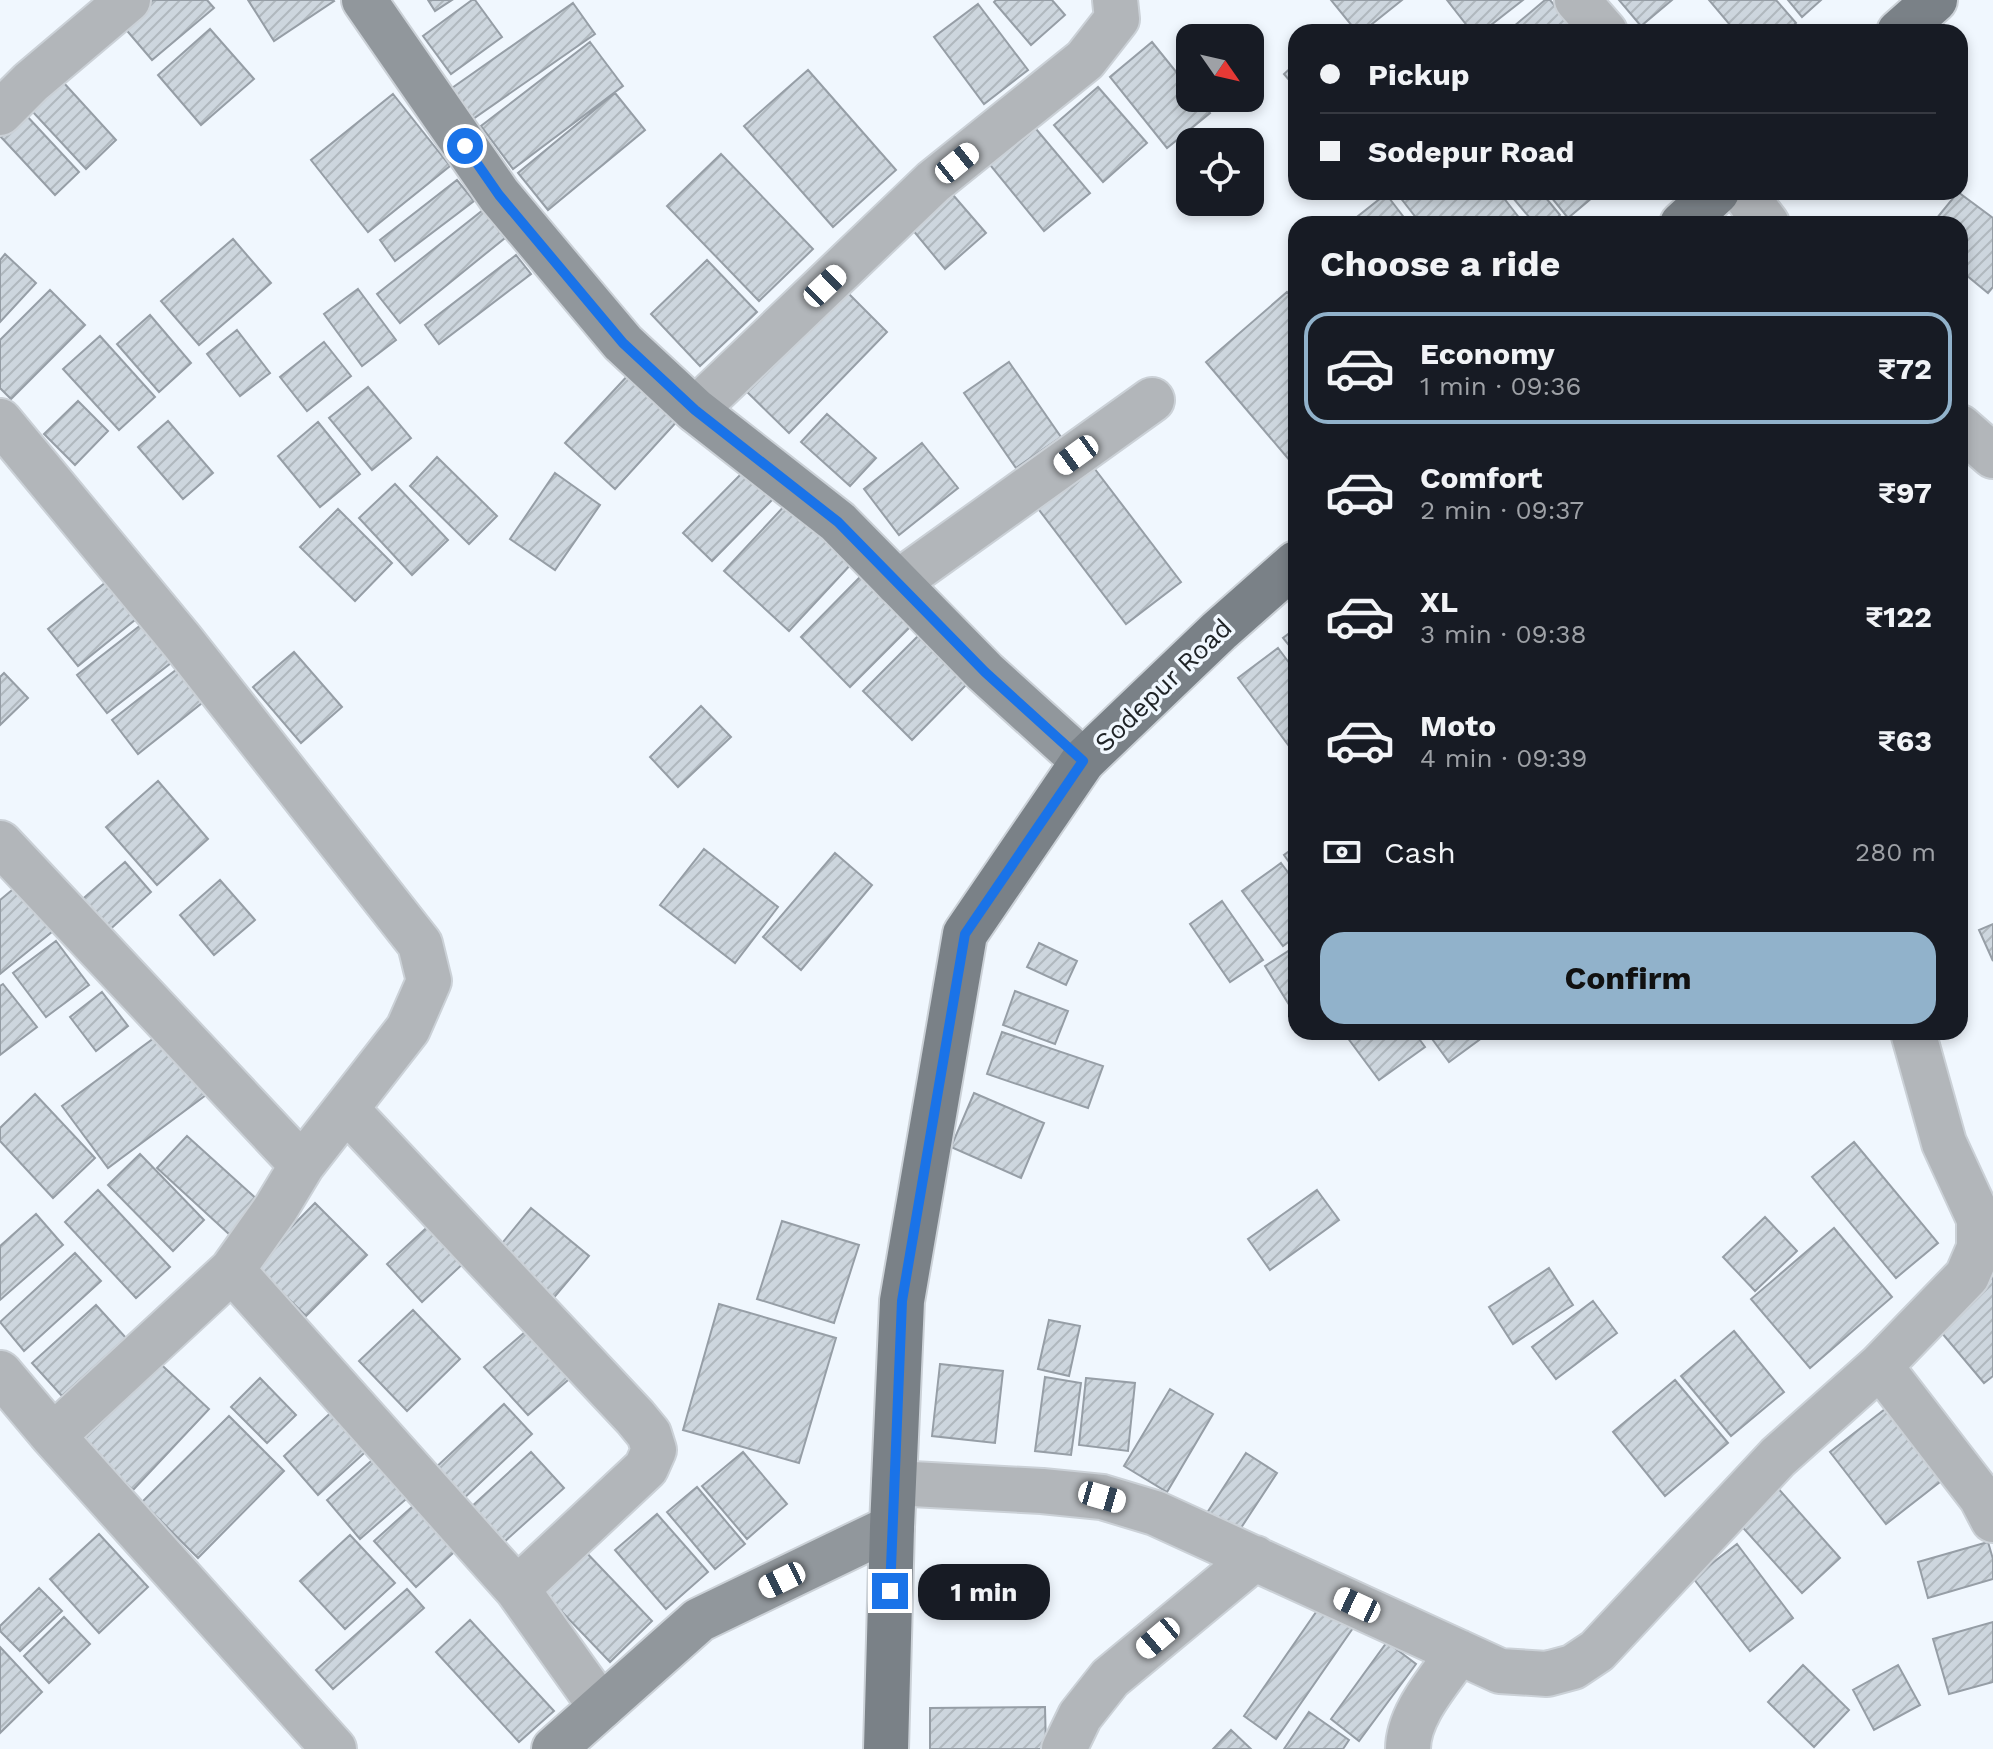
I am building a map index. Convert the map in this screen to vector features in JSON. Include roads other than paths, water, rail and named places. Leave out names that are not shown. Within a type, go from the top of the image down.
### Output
[{"type":"main road","points":[[1908,24],[1935,0]]},
{"type":"main road","points":[[1691,216],[1708,200]]},
{"type":"main road","name":"Sodepur Road","points":[[886,1749],[902,1301],[965,934],[1083,761],[1219,631],[1288,570]]},
{"type":"street","points":[[0,113],[31,82],[128,0]]},
{"type":"street","points":[[364,0],[499,195],[623,343],[695,410],[838,522],[985,672],[1083,761]]},
{"type":"street","points":[[695,410],[933,182],[1085,60],[1117,19],[1115,0]]},
{"type":"street","points":[[1577,0],[1598,24]]},
{"type":"street","points":[[897,583],[1152,400]]},
{"type":"street","points":[[0,421],[172,629],[420,944],[429,981],[408,1029],[302,1165],[232,1270],[53,1436]]},
{"type":"street","points":[[1968,434],[1993,456]]},
{"type":"street","points":[[0,843],[302,1165]]},
{"type":"street","points":[[894,1483],[1102,1497],[1155,1513],[1500,1671],[1547,1674],[1573,1667],[1597,1651],[1778,1457],[1880,1366],[1967,1276],[1979,1248],[1979,1219],[1944,1143],[1915,1040]]},
{"type":"street","points":[[346,1109],[649,1434],[654,1450],[646,1468],[517,1589]]},
{"type":"street","points":[[232,1270],[517,1589],[601,1707]]},
{"type":"street","points":[[1880,1366],[1989,1501]]},
{"type":"street","points":[[0,1373],[334,1749]]},
{"type":"street","points":[[554,1749],[699,1620],[892,1527]]},
{"type":"street","points":[[1064,1749],[1080,1716],[1110,1678],[1255,1558]]},
{"type":"street","points":[[1408,1749],[1408,1738],[1421,1708],[1459,1652]]}]
